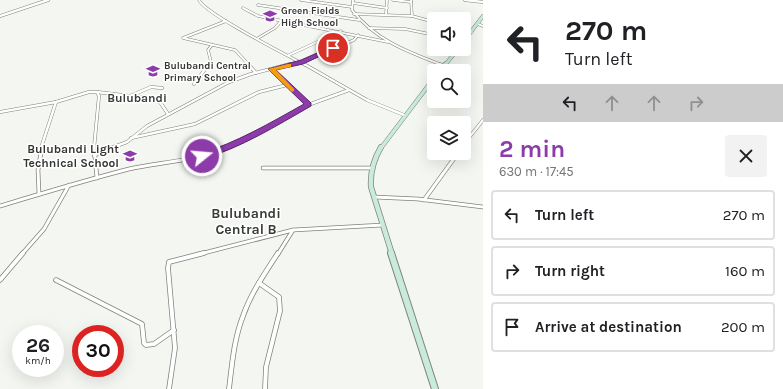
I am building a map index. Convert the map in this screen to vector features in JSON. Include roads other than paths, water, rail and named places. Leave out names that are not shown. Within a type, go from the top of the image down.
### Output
[{"type":"main road","points":[[472,32],[483,16]]},
{"type":"main road","points":[[446,64],[452,56]]},
{"type":"main road","points":[[427,87],[404,115],[377,154],[372,168],[371,187],[435,389]]},
{"type":"street","points":[[0,16],[48,0]]},
{"type":"street","points":[[199,0],[201,5],[226,21],[349,90],[404,115]]},
{"type":"street","points":[[301,0],[352,7]]},
{"type":"street","points":[[386,14],[387,0]]},
{"type":"street","points":[[393,0],[411,1],[412,16]]},
{"type":"street","points":[[465,0],[483,3]]},
{"type":"street","points":[[387,8],[353,2],[352,7],[354,14],[359,20],[388,42]]},
{"type":"street","points":[[258,5],[359,20]]},
{"type":"street","points":[[243,8],[258,16],[341,31],[388,42],[439,64]]},
{"type":"street","points":[[354,14],[412,16],[427,20]]},
{"type":"street","points":[[258,38],[276,28],[282,20]]},
{"type":"street","points":[[226,21],[183,38],[235,50],[256,73]]},
{"type":"street","points":[[478,24],[483,26]]},
{"type":"street","points":[[368,28],[405,28],[427,33]]},
{"type":"street","points":[[288,55],[341,31]]},
{"type":"street","points":[[94,156],[131,138],[147,126],[211,90],[256,73],[300,62],[354,40],[358,35]]},
{"type":"street","points":[[194,84],[211,62],[208,50],[212,45]]},
{"type":"street","points":[[271,69],[308,105]]},
{"type":"street","points":[[131,138],[195,124],[259,92],[287,86]]},
{"type":"street","points":[[134,96],[151,88],[162,88]]},
{"type":"street","points":[[0,206],[96,178],[219,151],[308,105],[349,90]]},
{"type":"street","points":[[0,112],[56,102],[89,92],[97,92],[114,95],[145,97],[160,102],[168,114]]},
{"type":"street","points":[[96,178],[94,156],[99,96],[97,92]]},
{"type":"street","points":[[39,194],[37,182],[41,144],[56,102]]},
{"type":"street","points":[[471,135],[483,120]]},
{"type":"street","points":[[424,200],[453,160]]},
{"type":"street","points":[[262,168],[372,168]]},
{"type":"street","points":[[0,280],[44,230],[69,185]]},
{"type":"street","points":[[374,197],[483,206]]},
{"type":"street","points":[[170,389],[175,348],[168,268],[169,262],[293,230],[383,225]]},
{"type":"street","points":[[230,389],[238,331],[247,306],[259,283],[293,230]]},
{"type":"street","points":[[56,280],[142,324],[144,343],[146,345],[154,344],[174,330]]},
{"type":"street","points":[[259,283],[279,296],[280,311],[266,367],[265,389]]},
{"type":"place","name":"Green Fields High School","points":[[270,16]]},
{"type":"place","name":"Bulubandi Central Primary School","points":[[153,71]]},
{"type":"place","name":"Bulubandi Light Technical School","points":[[130,156]]},
{"type":"district","name":"Bulubandi","points":[[137,98]]},
{"type":"district","name":"Bulubandi Central B","points":[[246,222]]}]
